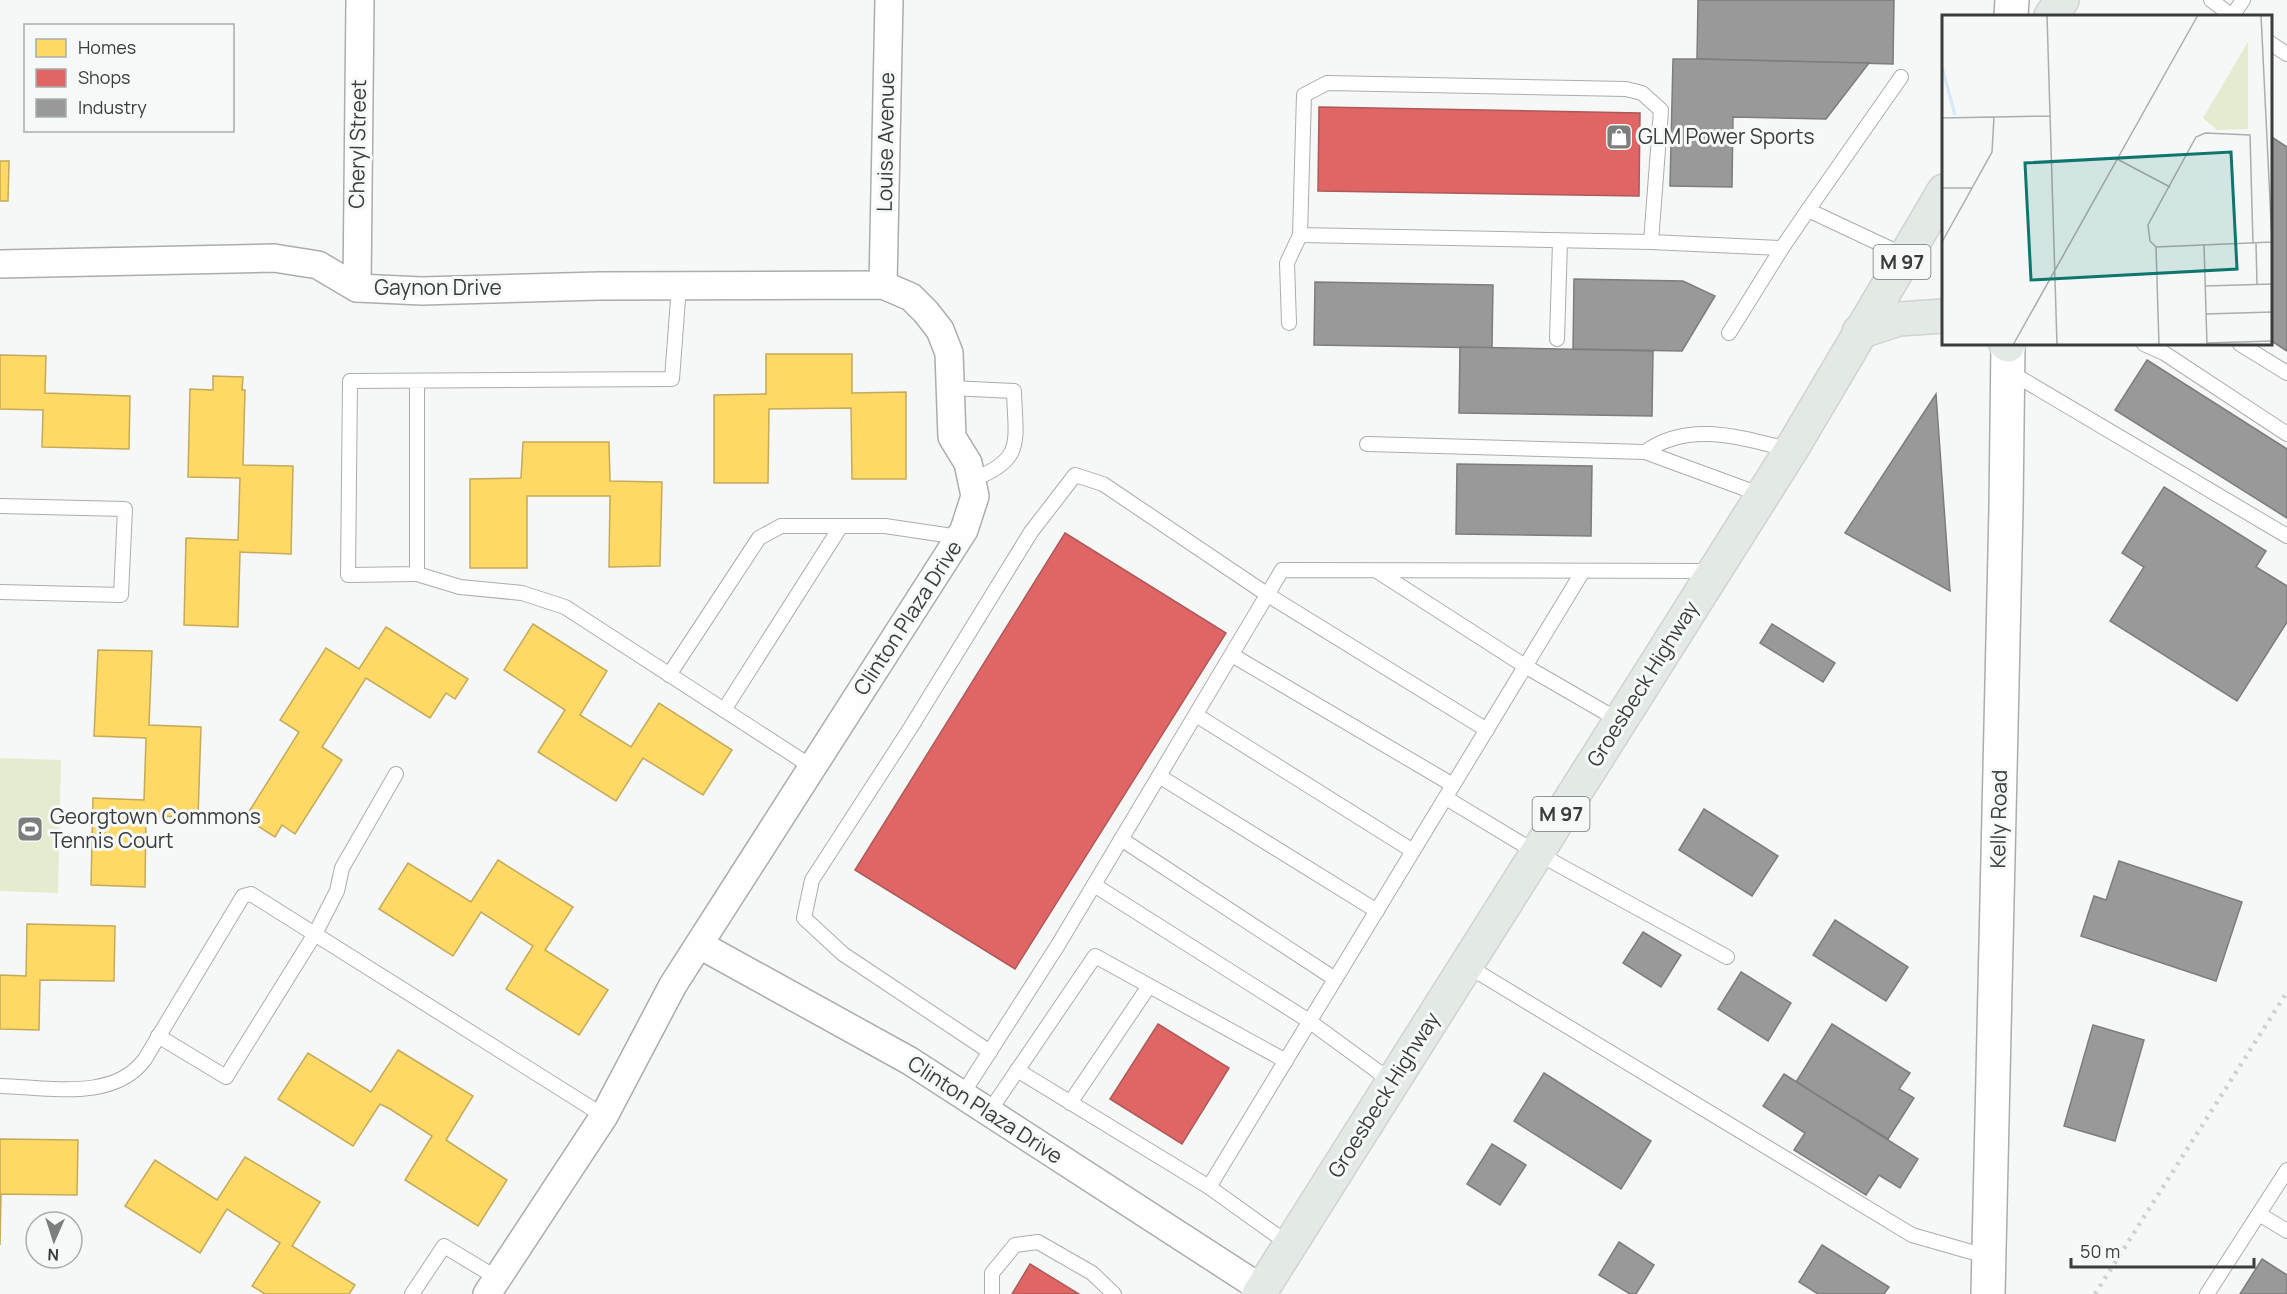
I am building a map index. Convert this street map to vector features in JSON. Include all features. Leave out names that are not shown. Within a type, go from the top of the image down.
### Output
[{"type":"main road","points":[[2052,15],[2062,0]]},
{"type":"main road","name":"Groesbeck Highway","points":[[1264,1292],[1290,1245],[1391,1081],[1791,450],[1942,194]]},
{"type":"main road","points":[[1859,332],[1899,319],[1942,316]]},
{"type":"street","name":"Cheryl Street","points":[[357,288],[360,0]]},
{"type":"street","name":"Louise Avenue","points":[[883,285],[889,0]]},
{"type":"street","points":[[2011,15],[2012,0]]},
{"type":"street","name":"Gaynon Drive","points":[[0,264],[274,258],[318,265],[357,288],[422,291],[883,285]]},
{"type":"street","name":"Clinton Plaza Drive","points":[[492,1286],[604,1116],[673,985],[959,537],[972,513],[975,496],[973,479],[968,463],[952,437],[949,353],[940,330],[911,297],[883,285]]},
{"type":"street","name":"Kelly Road","points":[[1988,1294],[2007,508],[2007,351]]},
{"type":"street","name":"Clinton Plaza Drive","points":[[700,945],[910,1061],[1264,1292]]},
{"type":"lane","points":[[2211,0],[2231,15]]},
{"type":"lane","points":[[2233,15],[2243,0]]},
{"type":"lane","points":[[2272,44],[2287,54]]},
{"type":"lane","points":[[1730,333],[1782,248],[1901,77]]},
{"type":"lane","points":[[1289,323],[1287,263],[1300,235],[1304,95],[1327,83],[1614,88],[1642,93],[1661,110],[1651,242]]},
{"type":"lane","points":[[1808,210],[1906,256]]},
{"type":"lane","points":[[1300,235],[1560,242],[1651,242],[1782,248]]},
{"type":"lane","points":[[1557,339],[1560,242]]},
{"type":"lane","points":[[679,286],[672,379],[350,381],[348,575],[417,574],[460,586],[522,593],[565,607],[812,767]]},
{"type":"lane","points":[[2146,345],[2164,353],[2287,434]]},
{"type":"lane","points":[[2242,345],[2287,373]]},
{"type":"lane","points":[[2007,351],[2287,536]]},
{"type":"lane","points":[[417,381],[417,574]]},
{"type":"lane","points":[[950,388],[1014,391],[1015,448],[998,470],[973,479]]},
{"type":"lane","points":[[1645,452],[1672,437],[1691,434],[1728,434],[1791,450]]},
{"type":"lane","points":[[1367,444],[1645,452],[1762,495]]},
{"type":"lane","points":[[990,1052],[843,954],[804,918],[812,880],[911,727],[1031,532],[1075,475],[1103,484],[1268,595],[1486,730]]},
{"type":"lane","points":[[0,506],[125,509],[121,595],[0,592]]},
{"type":"lane","points":[[669,675],[759,538],[781,526],[885,526],[959,537]]},
{"type":"lane","points":[[724,710],[841,526]]},
{"type":"lane","points":[[962,1095],[1094,885],[1282,570],[1715,571]]},
{"type":"lane","points":[[1377,570],[1525,666],[1620,721]]},
{"type":"lane","points":[[1209,1187],[1583,571]]},
{"type":"lane","points":[[1232,655],[1449,791],[1537,853],[1727,957]]},
{"type":"lane","points":[[1196,715],[1413,851]]},
{"type":"lane","points":[[158,1036],[226,1077],[315,932],[337,891],[342,868],[396,774]]},
{"type":"lane","points":[[1160,776],[1377,911]]},
{"type":"lane","points":[[1121,840],[1335,979]]},
{"type":"lane","points":[[1094,885],[1309,1021],[1391,1081]]},
{"type":"lane","points":[[0,1086],[91,1088],[115,1084],[128,1077],[139,1068],[243,896],[251,894],[315,932],[604,1116]]},
{"type":"lane","points":[[989,1112],[1095,956],[1286,1061]]},
{"type":"lane","points":[[1466,964],[1912,1236],[1989,1257]]},
{"type":"lane","points":[[1070,1103],[1149,986]]},
{"type":"lane","points":[[1017,1070],[1209,1187],[1290,1245]]},
{"type":"lane","points":[[2207,1294],[2287,1170]]},
{"type":"lane","points":[[2259,1214],[2287,1231]]},
{"type":"lane","points":[[992,1294],[992,1274],[1015,1245],[1038,1242],[1092,1273],[1114,1294]]},
{"type":"lane","points":[[412,1294],[444,1246],[492,1286]]},
{"type":"green space","name":"Georgtown Commons Tennis Court","points":[[0,758],[61,760],[58,893],[0,891]]},
{"type":"building: Homes","points":[[0,161],[9,161],[8,201],[0,201]]},
{"type":"building: Homes","points":[[766,354],[852,354],[852,393],[906,392],[906,479],[852,479],[851,408],[769,409],[768,483],[714,483],[714,395],[766,394]]},
{"type":"building: Homes","points":[[0,355],[46,356],[45,393],[130,396],[129,449],[42,447],[43,410],[0,409]]},
{"type":"building: Homes","points":[[213,376],[243,377],[242,390],[245,390],[243,465],[293,466],[291,554],[240,552],[238,627],[184,625],[186,538],[238,540],[240,478],[188,477],[190,389],[213,390]]},
{"type":"building: Homes","points":[[523,442],[609,442],[610,481],[662,482],[660,566],[609,567],[610,496],[527,496],[527,568],[470,568],[470,479],[521,478]]},
{"type":"building: Homes","points":[[533,624],[607,671],[580,715],[631,747],[659,703],[732,750],[703,795],[643,758],[616,801],[538,752],[565,710],[504,670]]},
{"type":"building: Homes","points":[[386,627],[468,679],[455,699],[446,693],[430,718],[366,678],[322,747],[342,760],[295,834],[282,825],[275,837],[245,818],[299,732],[280,720],[326,648],[359,669]]},
{"type":"building: Homes","points":[[98,650],[152,651],[149,725],[201,727],[198,817],[146,816],[145,887],[91,885],[93,798],[144,800],[146,738],[94,736]]},
{"type":"building: Homes","points":[[498,860],[573,907],[545,950],[608,990],[579,1035],[506,989],[533,946],[481,912],[453,956],[379,909],[408,863],[471,902]]},
{"type":"building: Homes","points":[[27,924],[115,926],[114,981],[40,980],[39,1030],[0,1029],[0,975],[26,976]]},
{"type":"building: Homes","points":[[398,1050],[473,1096],[446,1140],[507,1180],[478,1226],[405,1180],[432,1136],[390,1109],[380,1104],[353,1146],[278,1099],[308,1053],[371,1092]]},
{"type":"building: Homes","points":[[0,1139],[78,1140],[77,1195],[1,1194],[0,1245]]},
{"type":"building: Homes","points":[[245,1157],[320,1202],[292,1246],[355,1285],[349,1294],[265,1294],[252,1286],[280,1243],[227,1209],[200,1253],[125,1206],[155,1160],[217,1200]]},
{"type":"building: Shops","points":[[1319,107],[1640,113],[1639,196],[1318,191]]},
{"type":"building: Shops","points":[[1065,533],[1226,633],[1015,969],[855,870]]},
{"type":"building: Shops","points":[[1158,1024],[1229,1068],[1182,1144],[1110,1099]]},
{"type":"building: Shops","points":[[1030,1264],[1079,1294],[1012,1294]]},
{"type":"building: Industry","points":[[1698,0],[1894,0],[1893,64],[1697,59]]},
{"type":"building: Industry","points":[[1673,59],[1869,63],[1826,119],[1733,117],[1732,187],[1670,186]]},
{"type":"building: Industry","points":[[2272,137],[2287,147],[2287,351],[2272,341]]},
{"type":"building: Industry","points":[[1574,279],[1683,281],[1715,296],[1682,351],[1573,349]]},
{"type":"building: Industry","points":[[1315,282],[1493,285],[1492,348],[1314,345]]},
{"type":"building: Industry","points":[[1460,347],[1653,351],[1652,416],[1459,413]]},
{"type":"building: Industry","points":[[2147,360],[2287,449],[2287,518],[2115,410]]},
{"type":"building: Industry","points":[[1936,394],[1950,591],[1845,533]]},
{"type":"building: Industry","points":[[1457,464],[1592,466],[1591,536],[1456,534]]},
{"type":"building: Industry","points":[[2164,487],[2266,551],[2256,567],[2287,586],[2287,622],[2237,701],[2110,621],[2144,567],[2122,553]]},
{"type":"building: Industry","points":[[1772,624],[1835,663],[1823,682],[1760,643]]},
{"type":"building: Industry","points":[[1704,809],[1778,856],[1752,896],[1679,850]]},
{"type":"building: Industry","points":[[2119,861],[2242,902],[2216,981],[2081,936],[2094,896],[2106,900]]},
{"type":"building: Industry","points":[[1835,920],[1908,967],[1886,1001],[1813,955]]},
{"type":"building: Industry","points":[[1643,932],[1681,955],[1661,987],[1623,963]]},
{"type":"building: Industry","points":[[1741,972],[1791,1003],[1768,1041],[1718,1009]]},
{"type":"building: Industry","points":[[1832,1024],[1910,1073],[1899,1089],[1914,1098],[1888,1139],[1796,1082]]},
{"type":"building: Industry","points":[[2093,1025],[2144,1040],[2115,1141],[2064,1126]]},
{"type":"building: Industry","points":[[1544,1073],[1651,1141],[1621,1189],[1514,1121]]},
{"type":"building: Industry","points":[[1784,1074],[1918,1159],[1900,1188],[1879,1175],[1866,1195],[1794,1150],[1805,1133],[1763,1106]]},
{"type":"building: Industry","points":[[1492,1144],[1526,1165],[1500,1205],[1467,1184]]},
{"type":"building: Industry","points":[[1619,1242],[1654,1265],[1636,1294],[1630,1294],[1599,1275]]},
{"type":"building: Industry","points":[[1822,1245],[1889,1287],[1884,1294],[1818,1294],[1799,1282]]},
{"type":"building: Industry","points":[[2262,1259],[2287,1275],[2287,1294],[2240,1294]]},
{"type":"railway","points":[[2095,1294],[2287,992]]},
{"type":"place","name":"GLM Power Sports","points":[[1619,137]]},
{"type":"place","name":"Georgtown Commons Tennis Court","points":[[30,829]]}]
